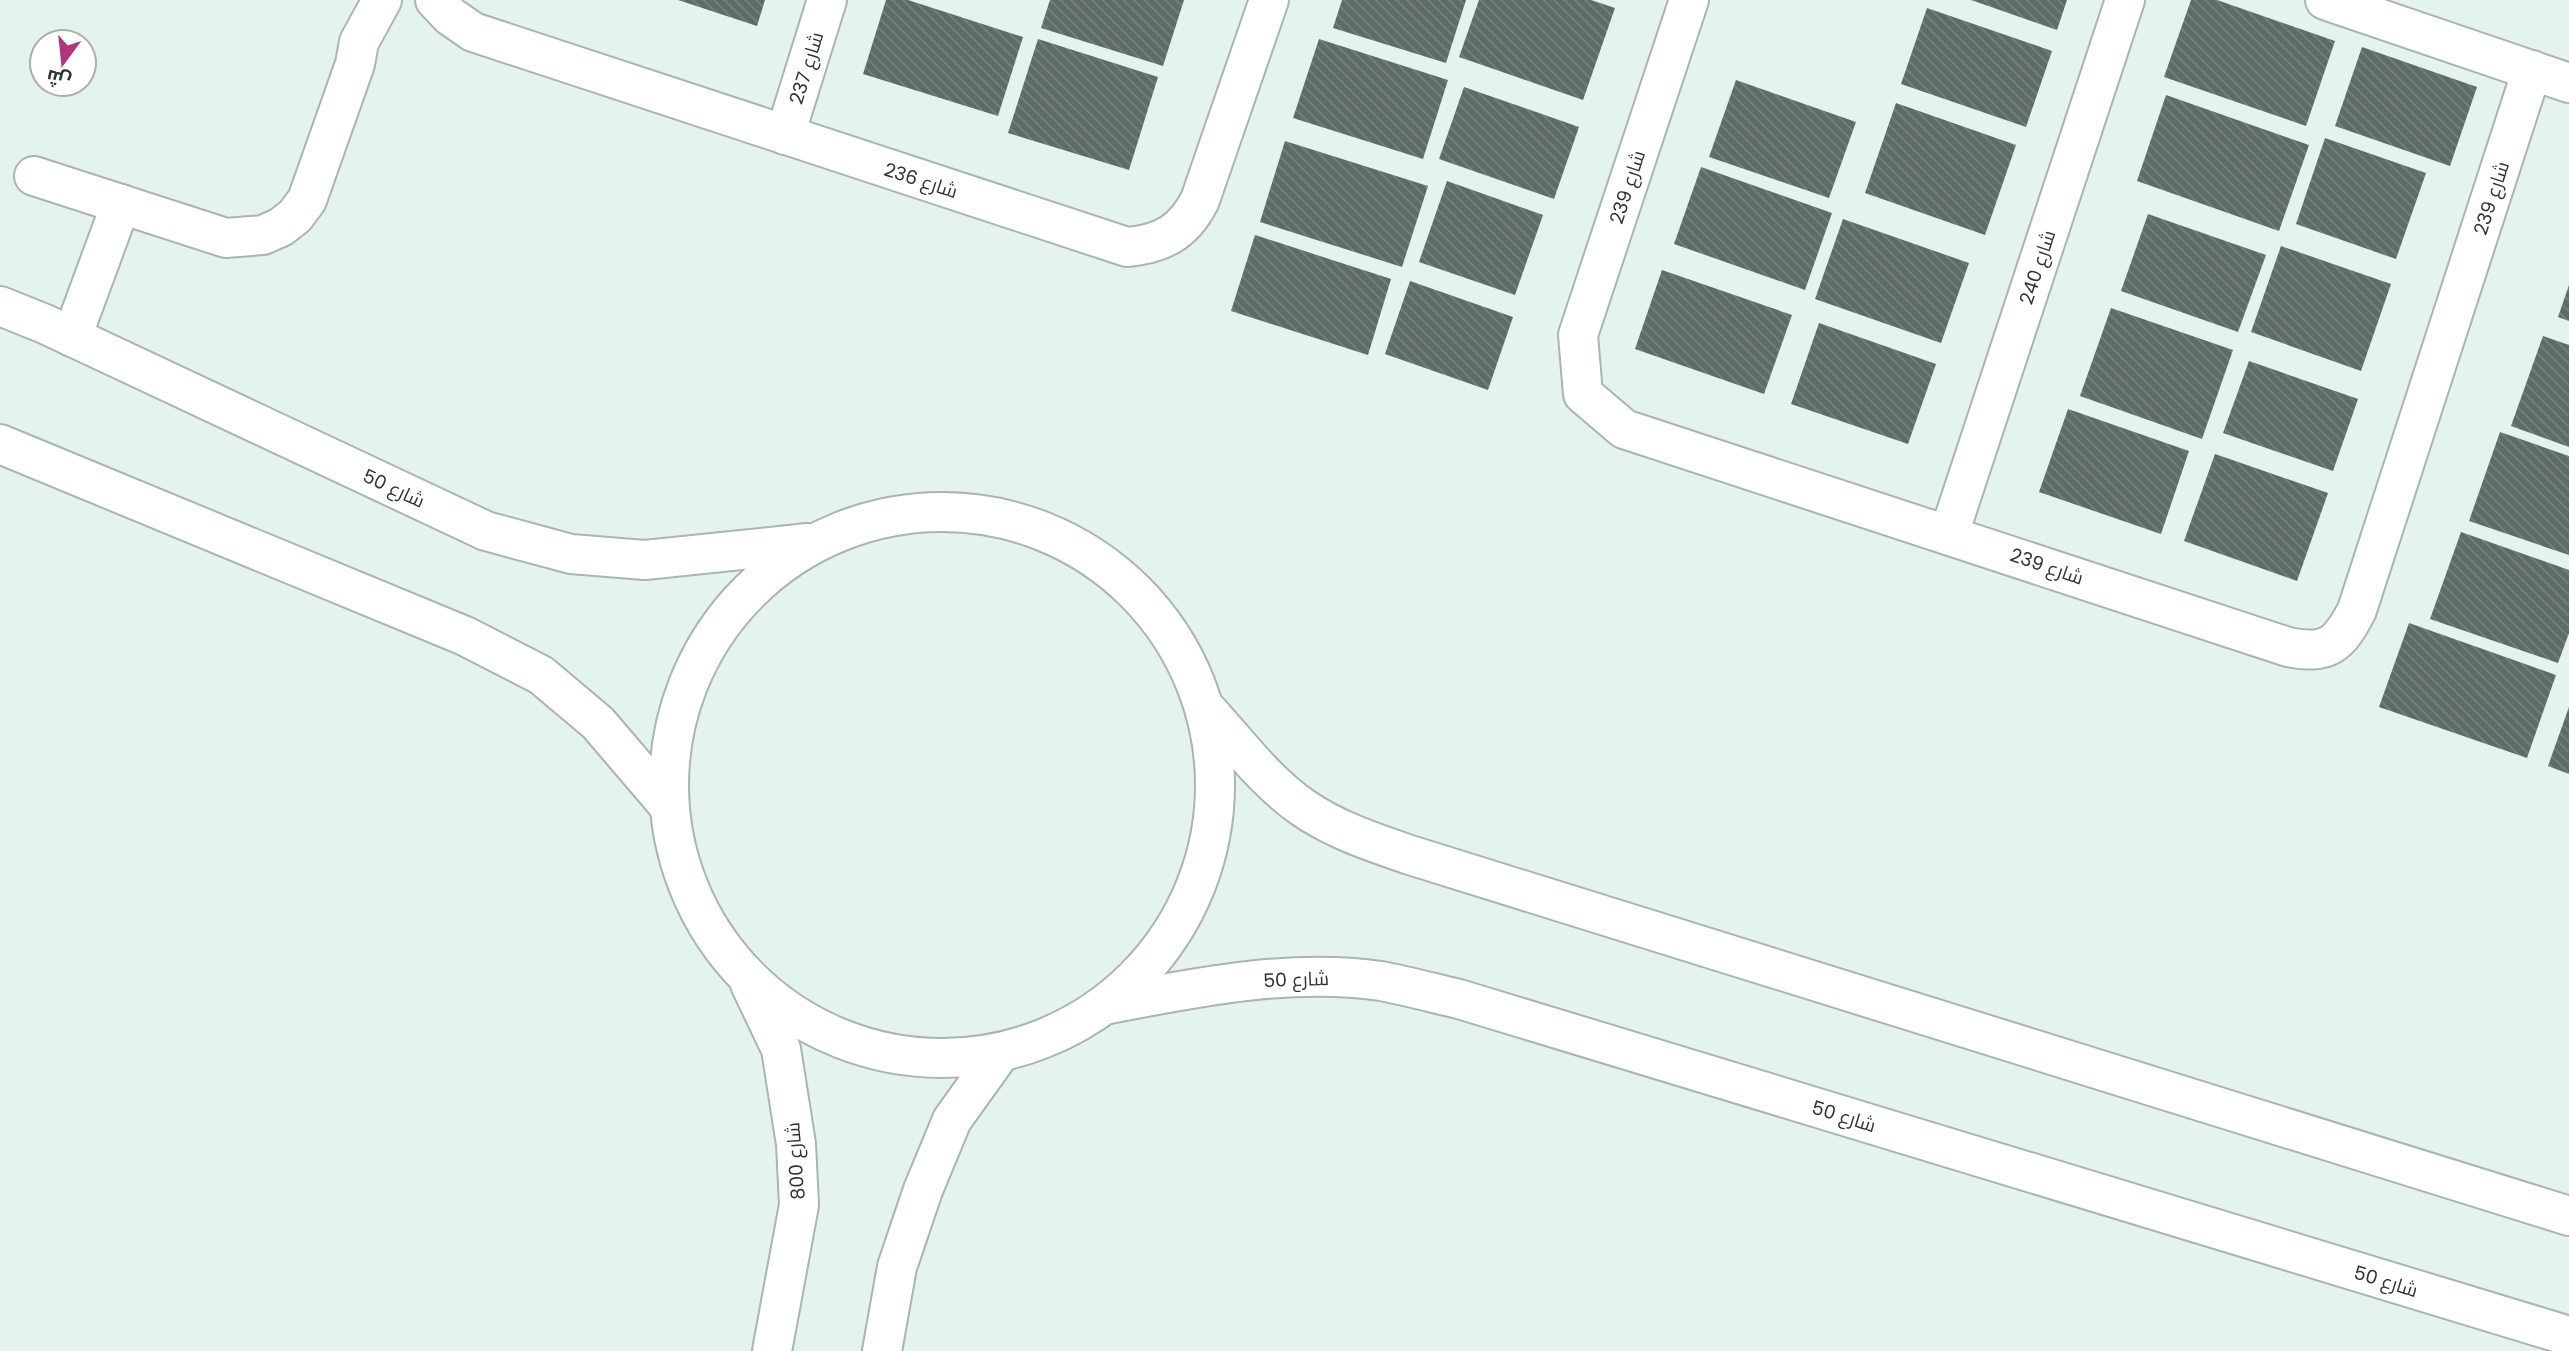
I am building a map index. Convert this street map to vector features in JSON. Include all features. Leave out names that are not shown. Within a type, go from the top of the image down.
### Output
[{"type":"main road","points":[[34,176],[226,238],[254,237],[281,227],[295,216],[307,200],[355,64],[359,42],[382,0]]},
{"type":"main road","name":"شارع 236","points":[[435,0],[450,16],[473,32],[1127,247],[1146,246],[1179,231],[1200,200],[1269,0]]},
{"type":"main road","name":"شارع 237","points":[[785,135],[827,0]]},
{"type":"main road","name":"شارع 239","points":[[1689,0],[1578,335],[1583,394],[1624,429],[2288,648],[2312,652],[2331,646],[2345,633],[2357,610],[2532,71]]},
{"type":"main road","name":"شارع 240","points":[[1949,534],[2125,0]]},
{"type":"main road","points":[[2325,0],[2569,83]]},
{"type":"main road","points":[[0,281],[59,331],[121,204]]},
{"type":"main road","name":"شارع 50","points":[[0,306],[59,331],[486,531],[510,538],[571,554],[645,560],[813,543]]},
{"type":"main road","points":[[0,443],[465,636],[541,675],[598,723],[668,805]]},
{"type":"main road","points":[[930,511],[991,515],[1049,533],[1102,562],[1148,603],[1183,653],[1206,709],[1216,767],[1217,802],[1210,849],[1194,894],[1172,936],[1143,973],[1107,1004],[1056,1034],[1000,1053],[931,1058],[863,1047],[801,1019],[747,976],[707,925],[680,867],[668,805],[668,759],[676,715],[702,652],[741,597],[775,567],[813,543],[870,520],[930,511]]},
{"type":"main road","points":[[1206,709],[1269,779],[1301,807],[1341,830],[1410,855],[2569,1216]]},
{"type":"main road","name":"شارع 800","points":[[747,976],[781,1049],[796,1144],[799,1205],[772,1351]]},
{"type":"main road","name":"شارع 50","points":[[1107,1004],[1204,986],[1269,979],[1325,977],[1380,981],[1460,999],[2569,1336]]},
{"type":"main road","points":[[882,1351],[897,1267],[923,1190],[952,1120],[1000,1053]]},
{"type":"building","points":[[678,0],[765,0],[757,26]]},
{"type":"building","points":[[886,0],[908,0],[1023,37],[998,116],[863,74]]},
{"type":"building","points":[[1050,0],[1184,0],[1163,66],[1041,28]]},
{"type":"building","points":[[1342,0],[1466,0],[1446,63],[1333,28]]},
{"type":"building","points":[[1479,0],[1591,0],[1615,8],[1583,100],[1459,57]]},
{"type":"building","points":[[1971,0],[2067,0],[2057,30]]},
{"type":"building","points":[[2191,0],[2217,0],[2335,41],[2306,126],[2164,77]]},
{"type":"building","points":[[1927,8],[2052,51],[2026,127],[1901,84]]},
{"type":"building","points":[[1038,39],[1158,77],[1129,170],[1008,133]]},
{"type":"building","points":[[1319,39],[1448,80],[1423,159],[1293,118]]},
{"type":"building","points":[[2362,47],[2477,87],[2450,166],[2335,126]]},
{"type":"building","points":[[1736,80],[1856,122],[1829,198],[1709,157]]},
{"type":"building","points":[[1464,87],[1579,127],[1554,199],[1439,159]]},
{"type":"building","points":[[2166,95],[2309,145],[2279,231],[2137,181]]},
{"type":"building","points":[[1896,103],[2016,145],[1985,235],[1865,193]]},
{"type":"building","points":[[2325,138],[2426,173],[2396,259],[2296,224]]},
{"type":"building","points":[[1285,141],[1428,186],[1402,267],[1260,222]]},
{"type":"building","points":[[1701,167],[1832,213],[1805,290],[1674,244]]},
{"type":"building","points":[[1447,181],[1543,215],[1515,295],[1419,262]]},
{"type":"building","points":[[2148,214],[2266,255],[2238,332],[2121,291]]},
{"type":"building","points":[[1843,219],[1969,263],[1941,343],[1815,299]]},
{"type":"building","points":[[1255,235],[1391,279],[1368,355],[1231,311]]},
{"type":"building","points":[[2281,246],[2391,284],[2361,371],[2251,332]]},
{"type":"building","points":[[1662,270],[1792,315],[1764,394],[1635,349]]},
{"type":"building","points":[[1410,281],[1513,317],[1488,390],[1385,354]]},
{"type":"building","points":[[2569,285],[2569,321],[2558,317]]},
{"type":"building","points":[[2111,308],[2233,350],[2202,439],[2080,396]]},
{"type":"building","points":[[1819,323],[1936,364],[1908,444],[1791,404]]},
{"type":"building","points":[[2543,336],[2569,345],[2569,447],[2511,426]]},
{"type":"building","points":[[2249,361],[2358,399],[2333,471],[2223,433]]},
{"type":"building","points":[[2068,409],[2189,451],[2161,534],[2039,492]]},
{"type":"building","points":[[2500,432],[2569,456],[2569,555],[2469,521]]},
{"type":"building","points":[[2215,454],[2328,493],[2297,581],[2184,541]]},
{"type":"building","points":[[2461,532],[2569,570],[2569,633],[2558,663],[2430,619]]},
{"type":"building","points":[[2409,623],[2556,675],[2527,758],[2379,707]]},
{"type":"building","points":[[2569,707],[2569,774],[2548,766]]}]
